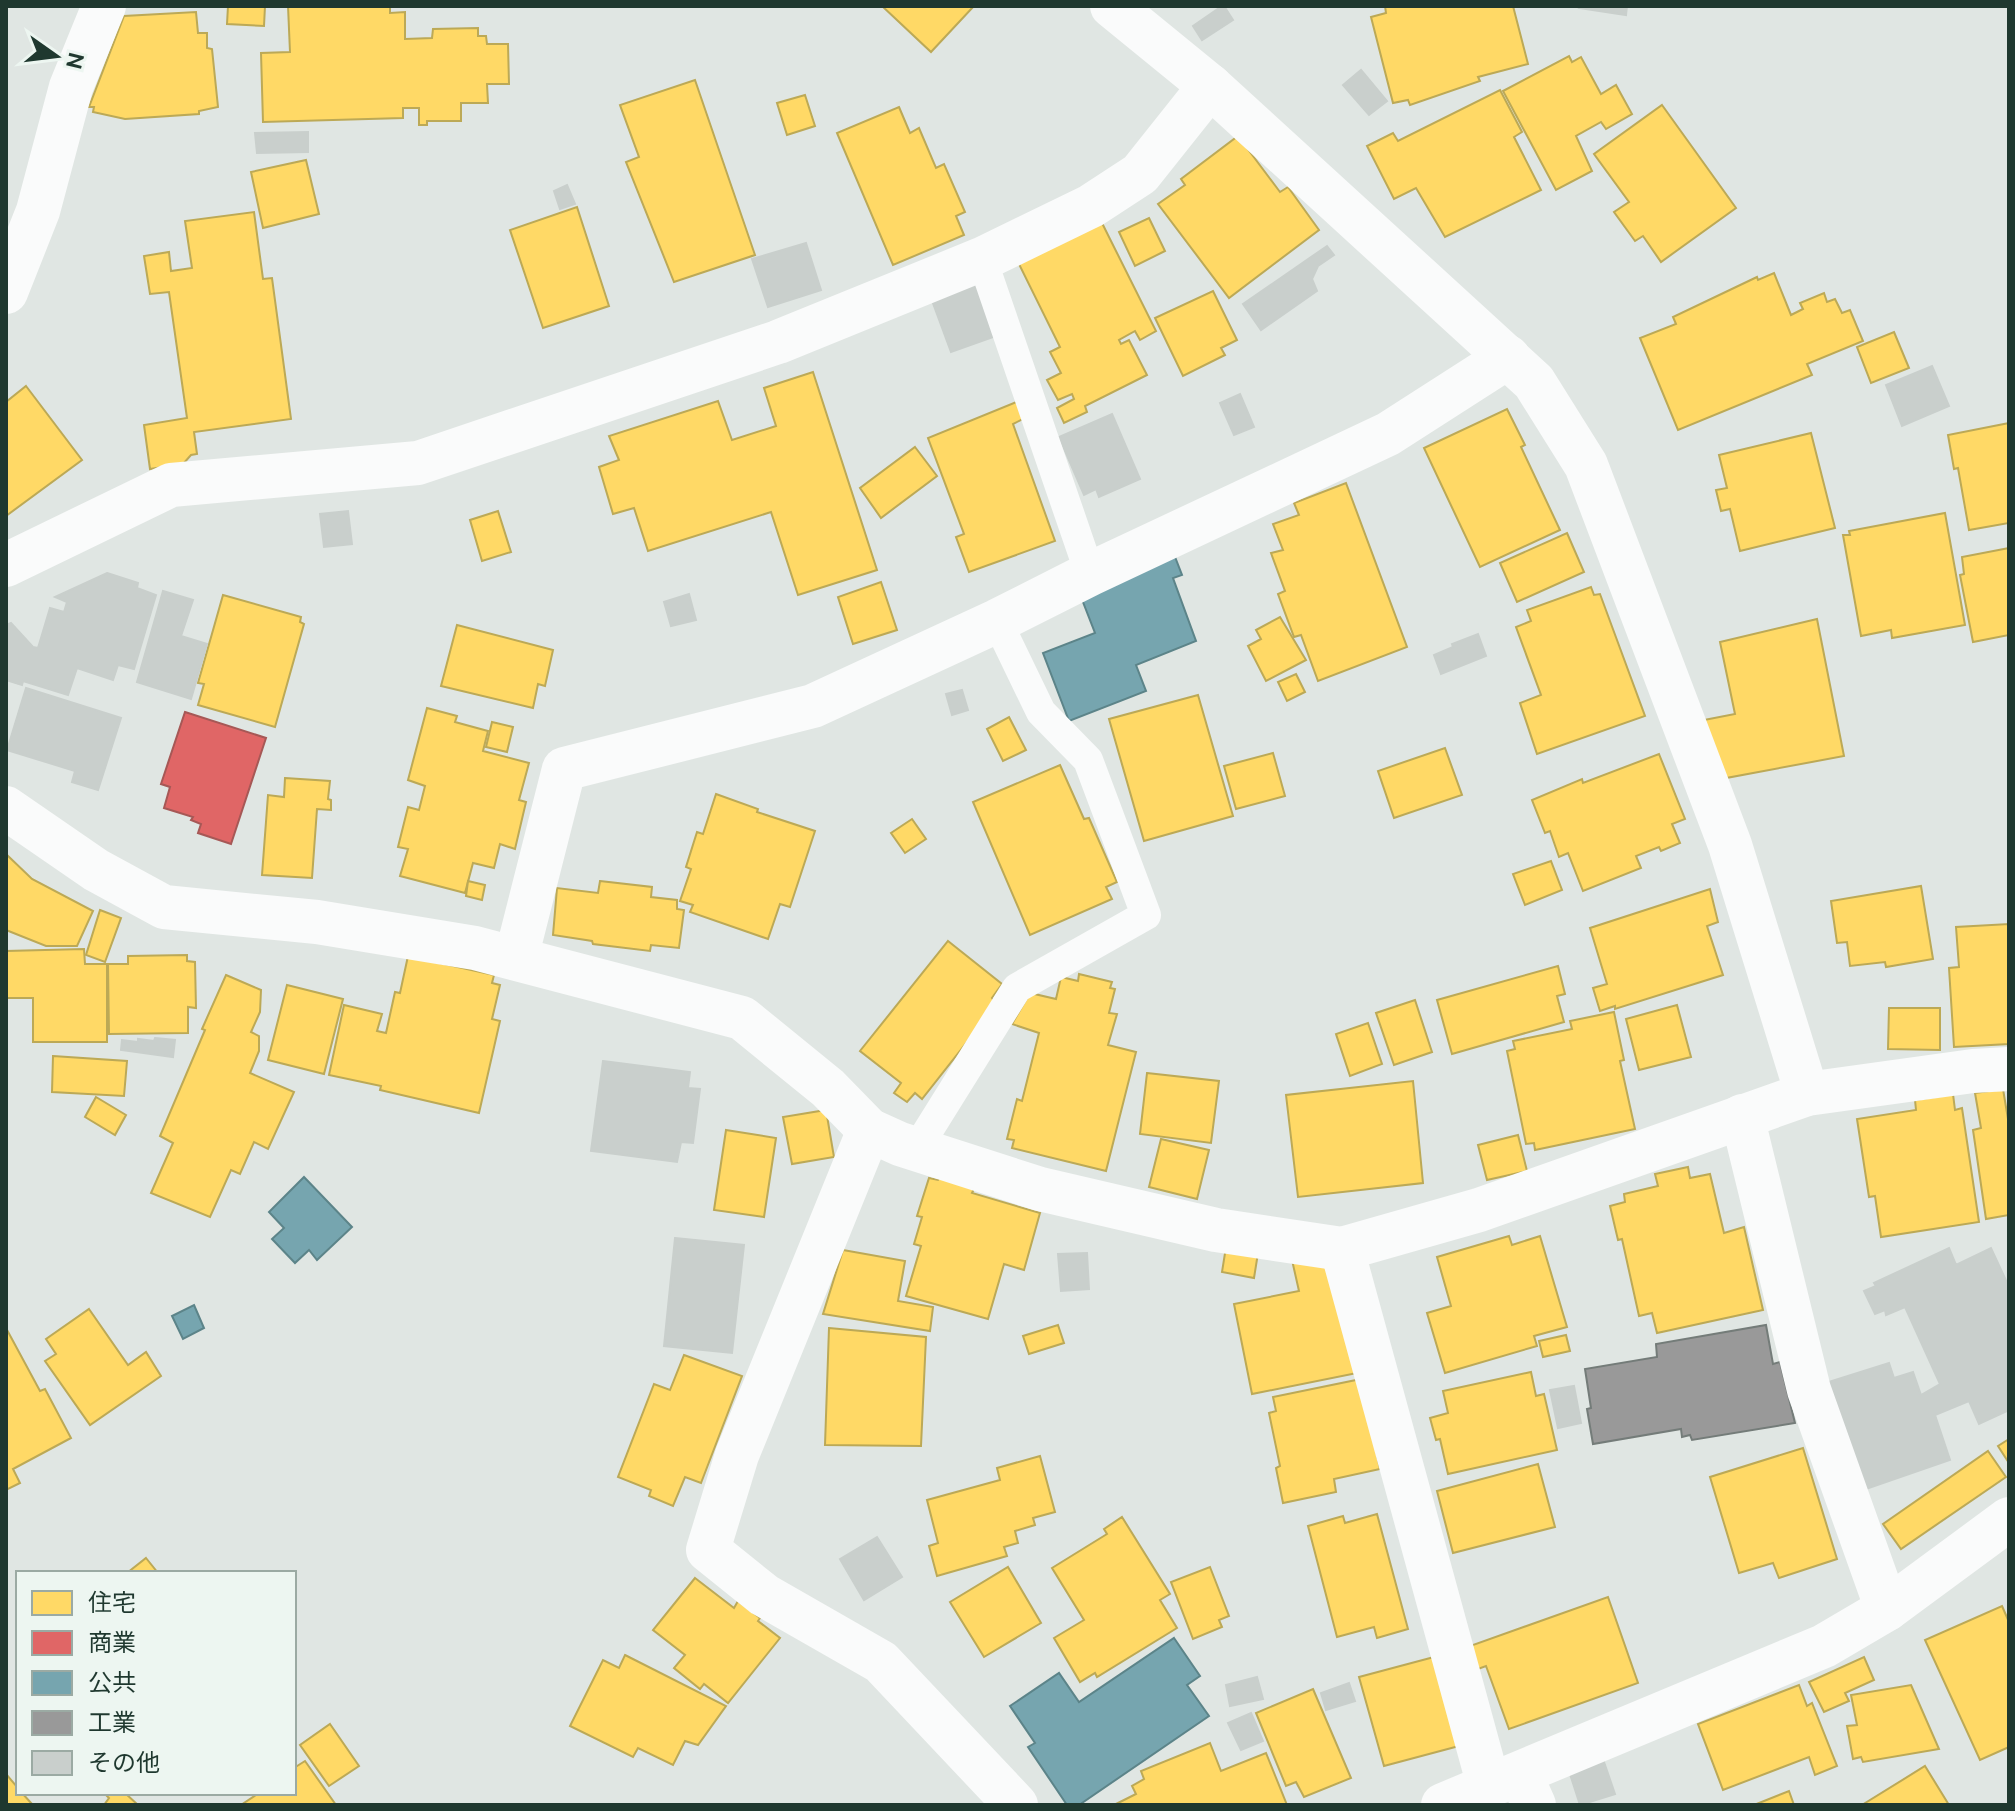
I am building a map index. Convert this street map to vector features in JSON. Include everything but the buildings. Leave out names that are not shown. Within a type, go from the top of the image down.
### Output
[{"type":"street","points":[[6,292],[38,211],[71,87],[104,6]]},
{"type":"street","points":[[1112,6],[1210,86],[1534,382],[1586,465],[1730,845],[1807,1094]]},
{"type":"street","points":[[6,565],[171,485],[418,463],[778,342],[982,259],[1091,206],[1140,174],[1210,86]]},
{"type":"street","points":[[516,958],[564,769],[813,706],[1388,434],[1508,357]]},
{"type":"street","points":[[6,808],[96,870],[164,907],[317,922],[475,948],[742,1018],[828,1088],[869,1130],[916,1150],[1040,1189],[1216,1230],[1342,1249],[1479,1210],[1807,1094],[1973,1071],[2009,1069]]},
{"type":"street","points":[[1742,1116],[1809,1390],[1887,1609]]},
{"type":"street","points":[[869,1130],[737,1455],[708,1550],[764,1595],[881,1662],[1016,1805]]},
{"type":"street","points":[[1342,1249],[1514,1788]]},
{"type":"street","points":[[1443,1805],[1514,1788],[1824,1646],[1887,1609],[2009,1519]]},
{"type":"lane","points":[[982,259],[1090,574]]},
{"type":"lane","points":[[916,1150],[1017,988],[1146,915],[1088,760],[1041,712],[997,621]]}]
